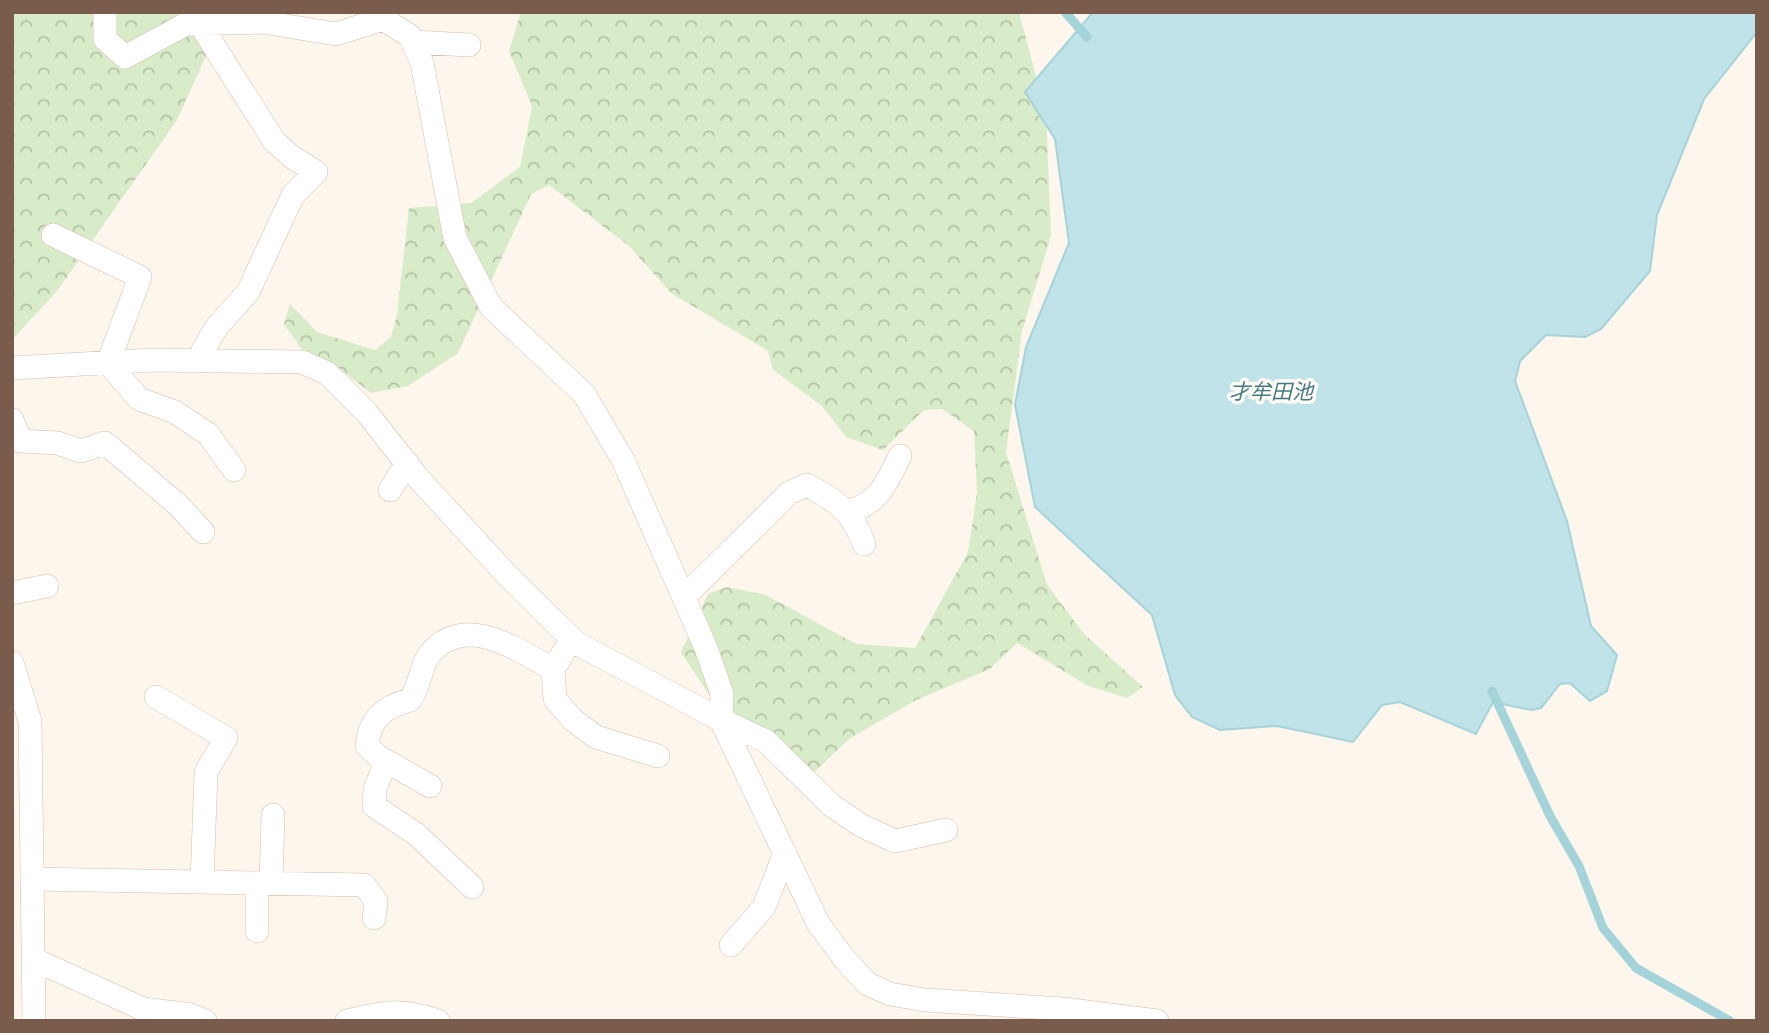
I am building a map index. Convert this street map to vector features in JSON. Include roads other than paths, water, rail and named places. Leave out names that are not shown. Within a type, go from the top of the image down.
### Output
[{"type":"street","points":[[106,12],[105,39],[125,57],[186,24],[263,22],[336,34],[383,16],[410,36],[422,62],[455,238],[491,307],[584,394],[623,460],[684,597],[722,694],[721,720],[818,923],[845,961],[868,984],[925,1010],[1063,1009],[1157,1021]]},
{"type":"street","points":[[197,361],[216,328],[248,292],[293,195],[316,172],[292,157],[274,141],[200,24]]},
{"type":"street","points":[[413,42],[469,45]]},
{"type":"street","points":[[53,235],[140,277],[108,363]]},
{"type":"street","points":[[12,368],[197,361],[302,362],[327,373],[367,413],[407,463],[507,575],[572,639],[721,720],[766,741],[831,805],[862,826],[895,841],[946,830]]},
{"type":"street","points":[[108,363],[139,398],[175,412],[208,434],[234,470]]},
{"type":"street","points":[[12,420],[21,441],[57,443],[81,451],[106,443],[177,504],[203,532]]},
{"type":"street","points":[[847,512],[868,507],[883,489],[900,456]]},
{"type":"street","points":[[390,490],[407,463]]},
{"type":"street","points":[[684,597],[789,492],[807,485],[835,500],[847,512],[855,521],[864,544]]},
{"type":"street","points":[[12,593],[47,586]]},
{"type":"street","points":[[430,786],[386,762],[368,746],[369,731],[380,713],[392,704],[410,700],[419,687],[428,656],[444,642],[468,635],[489,635],[553,669]]},
{"type":"street","points":[[572,639],[553,669],[555,699],[573,720],[596,737],[658,755]]},
{"type":"street","points":[[12,663],[30,721],[22,818],[32,878],[34,1021]]},
{"type":"street","points":[[156,697],[226,738],[206,772],[202,882]]},
{"type":"street","points":[[386,762],[375,789],[373,806],[416,834],[472,887]]},
{"type":"street","points":[[257,931],[273,815]]},
{"type":"street","points":[[732,945],[764,907],[785,853]]},
{"type":"street","points":[[32,878],[364,885],[376,901],[374,918]]},
{"type":"street","points":[[33,958],[144,1009],[191,1015],[205,1021]]},
{"type":"street","points":[[346,1021],[387,1011],[411,1012],[438,1021]]},
{"type":"water","name":"才牟田池","points":[[1093,12],[1757,12],[1757,32],[1704,99],[1657,215],[1650,271],[1601,329],[1585,337],[1546,335],[1520,361],[1515,381],[1567,521],[1591,626],[1617,655],[1607,691],[1590,701],[1570,683],[1560,684],[1541,708],[1531,710],[1493,702],[1476,734],[1400,702],[1382,705],[1353,742],[1277,726],[1220,730],[1192,717],[1175,695],[1152,615],[1035,507],[1015,405],[1026,347],[1069,243],[1055,139],[1025,92]]},
{"type":"waterway","points":[[1065,12],[1087,37]]},
{"type":"waterway","points":[[1492,691],[1550,816],[1579,866],[1603,928],[1636,968],[1730,1021]]}]
